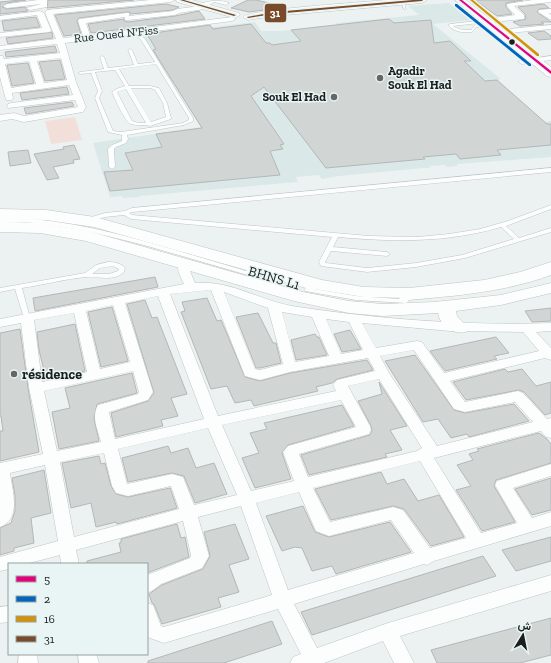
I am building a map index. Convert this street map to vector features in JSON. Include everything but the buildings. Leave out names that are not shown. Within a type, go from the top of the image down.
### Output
[{"type":"street","points":[[0,118],[14,116],[24,119],[78,111],[82,107],[72,82],[60,40],[49,14],[50,12],[119,3],[171,0]]},
{"type":"street","points":[[181,0],[226,3]]},
{"type":"street","points":[[87,38],[82,21],[175,13],[209,3],[233,17],[245,15],[248,17],[274,13],[403,5],[422,0]]},
{"type":"street","points":[[460,0],[545,61]]},
{"type":"street","points":[[467,0],[490,22],[509,32],[545,61],[551,73]]},
{"type":"street","points":[[490,22],[521,17],[521,15],[509,5],[551,0]]},
{"type":"street","points":[[0,12],[10,6],[44,1],[45,6],[42,19],[50,42]]},
{"type":"street","points":[[119,3],[136,32]]},
{"type":"street","points":[[530,3],[551,18]]},
{"type":"street","points":[[0,18],[10,6]]},
{"type":"street","points":[[10,6],[42,19]]},
{"type":"street","points":[[542,12],[551,11]]},
{"type":"street","points":[[175,13],[186,26]]},
{"type":"street","name":"Rue Oued N'Fiss","points":[[0,48],[186,26],[233,17]]},
{"type":"street","points":[[0,24],[42,19]]},
{"type":"street","points":[[0,29],[42,19]]},
{"type":"street","points":[[0,35],[42,19]]},
{"type":"street","points":[[509,32],[551,27]]},
{"type":"street","points":[[541,28],[551,36]]},
{"type":"street","points":[[14,116],[1,66],[32,59],[64,55]]},
{"type":"street","points":[[32,59],[41,86]]},
{"type":"street","points":[[522,62],[545,61]]},
{"type":"street","points":[[7,91],[72,82]]},
{"type":"street","points":[[0,102],[10,103],[78,97]]},
{"type":"street","points":[[0,214],[46,215],[85,220],[320,285],[364,292],[409,293],[484,284],[525,276],[551,267]]},
{"type":"street","points":[[0,227],[40,228],[72,233],[300,297],[332,304],[383,310],[417,310],[501,300],[551,288]]},
{"type":"street","points":[[184,264],[184,271],[191,287]]},
{"type":"street","points":[[0,323],[191,287],[216,287],[233,290],[274,307],[353,318],[459,328],[551,327]]},
{"type":"street","points":[[216,287],[250,373],[260,375],[290,367],[417,345]]},
{"type":"street","points":[[164,292],[213,422],[246,498],[307,661],[388,631],[551,583]]},
{"type":"street","points":[[118,301],[146,392],[145,396],[107,408],[102,412],[101,418],[122,489],[128,490],[172,480],[177,481],[189,512],[200,556],[199,561],[196,564],[155,578],[148,584]]},
{"type":"street","points":[[274,307],[290,367]]},
{"type":"street","points":[[446,307],[448,318],[459,328]]},
{"type":"street","points":[[79,308],[94,374]]},
{"type":"street","points":[[317,313],[336,360]]},
{"type":"street","points":[[27,318],[36,388],[51,457],[70,563]]},
{"type":"street","points":[[353,318],[477,541]]},
{"type":"street","points":[[404,324],[459,406],[461,407],[518,396],[549,427]]},
{"type":"street","points":[[440,379],[549,355],[526,328]]},
{"type":"street","points":[[36,388],[138,364]]},
{"type":"street","points":[[383,374],[342,383],[340,385],[364,430],[292,450],[291,455],[322,526],[329,529],[393,513],[397,515],[426,558]]},
{"type":"street","points":[[0,520],[4,517],[6,512],[1,468],[109,446],[345,394]]},
{"type":"street","points":[[0,564],[189,512],[428,453],[549,427]]},
{"type":"street","points":[[527,525],[503,485],[551,470]]},
{"type":"street","points":[[148,614],[154,632],[164,635],[426,558],[527,525],[551,519]]},
{"type":"street","points":[[388,631],[404,663]]},
{"type":"lane","points":[[274,13],[284,18]]},
{"type":"lane","points":[[490,22],[475,26],[472,28],[472,31],[462,32],[456,31],[450,25],[490,22]]},
{"type":"lane","points":[[93,72],[100,91],[97,98],[110,131],[114,133],[124,133],[186,124],[192,120],[143,40],[136,32]]},
{"type":"lane","points":[[130,50],[138,66]]},
{"type":"lane","points":[[102,58],[107,70]]},
{"type":"lane","points":[[80,73],[157,64]]},
{"type":"lane","points":[[117,69],[127,88],[150,123],[152,129]]},
{"type":"lane","points":[[150,87],[156,89],[165,103],[169,118],[150,123],[130,122],[114,92],[127,88],[150,87]]},
{"type":"lane","points":[[112,167],[111,149],[114,146],[124,142],[124,133]]},
{"type":"lane","points":[[85,220],[136,210],[551,170]]},
{"type":"lane","points":[[126,213],[126,216],[131,217],[386,239],[419,239],[461,235],[502,225],[551,207]]},
{"type":"lane","name":"BHNS L1","points":[[0,220],[34,218],[79,223],[301,286],[355,294],[415,298],[482,291],[518,285],[551,274]]},
{"type":"lane","name":"BHNS L1","points":[[0,220],[32,221],[78,227],[125,238],[275,282],[320,293],[356,298],[415,301],[488,294],[540,283],[551,278]]},
{"type":"lane","points":[[502,225],[518,240]]},
{"type":"lane","points":[[336,235],[322,262],[323,264],[367,270],[463,257],[551,230]]},
{"type":"lane","points":[[329,249],[387,254]]},
{"type":"lane","points":[[0,290],[87,275]]},
{"type":"lane","points":[[18,287],[27,318]]},
{"type":"shaded area","points":[[449,3],[470,20],[433,24],[501,79],[497,80],[544,122],[551,121],[551,157],[457,164],[457,166],[447,167],[445,165],[429,166],[431,168],[339,176],[322,179],[319,175],[296,177],[298,182],[139,197],[110,197],[93,143],[201,127],[143,37],[145,37],[145,35],[255,22],[261,31],[281,31],[337,25],[336,23],[419,15],[408,6]]},
{"type":"shaded area","points":[[75,117],[82,140],[51,144],[45,121]]},
{"type":"transit line","name":"31","points":[[181,0],[235,15]]},
{"type":"transit line","name":"31","points":[[248,17],[274,13],[422,0]]},
{"type":"transit line","name":"5","points":[[460,0],[551,73]]},
{"type":"transit line","name":"16","points":[[471,0],[538,55]]},
{"type":"transit line","name":"2","points":[[456,5],[530,65]]},
{"type":"place","name":"Agadir Souk El Had","points":[[380,78]]},
{"type":"place","name":"Souk El Had","points":[[334,97]]},
{"type":"place","name":"résidence","points":[[14,374]]}]
